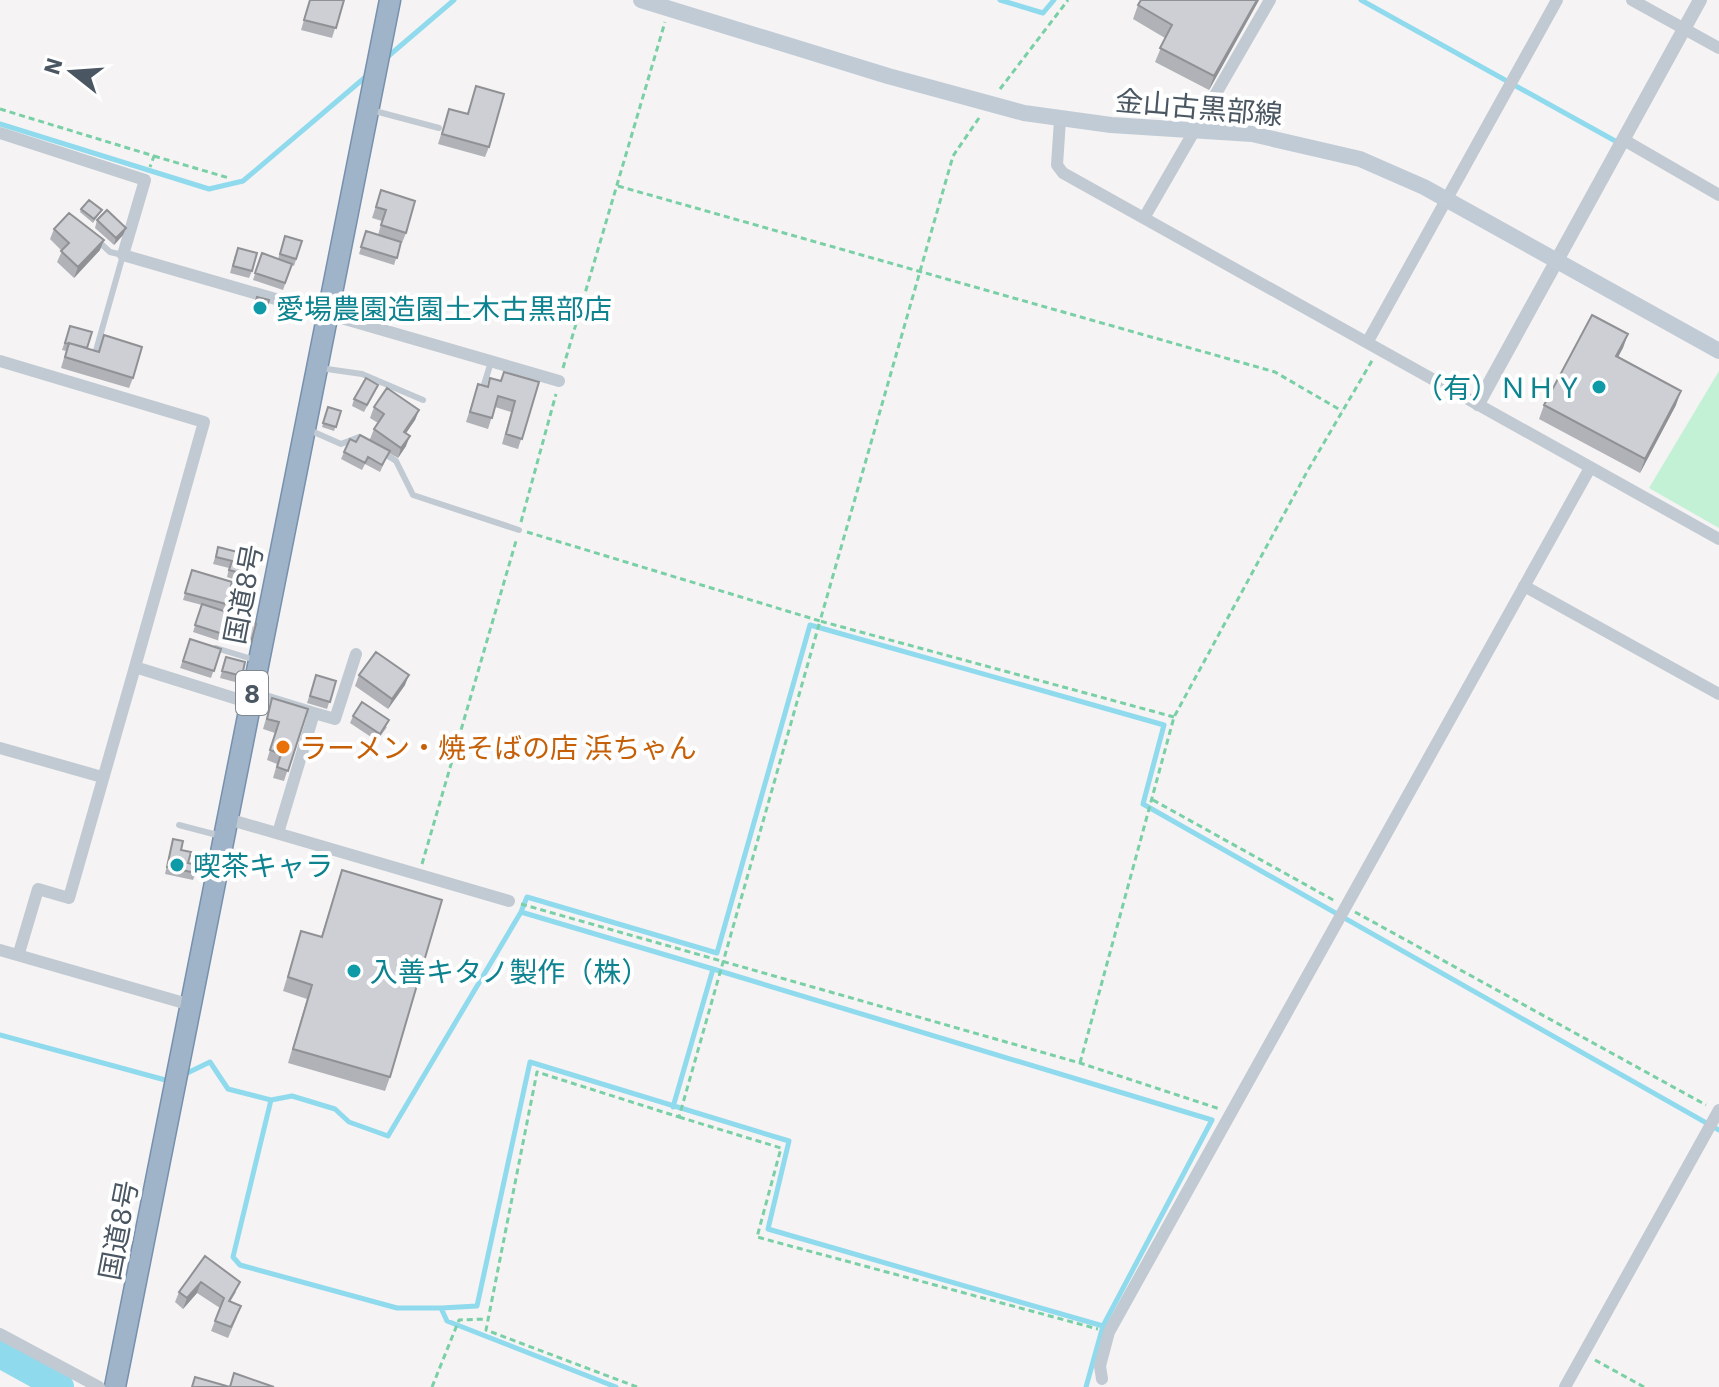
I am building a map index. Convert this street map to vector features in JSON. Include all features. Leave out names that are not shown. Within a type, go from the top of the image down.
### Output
[{"type":"highway","name":"国道8号","points":[[115,1387],[390,0]]},
{"type":"main road","name":"金山古黒部線","points":[[654,3],[988,104],[1060,120],[1252,134],[1331,150],[1390,170],[1719,351]]},
{"type":"street","points":[[1144,218],[1270,0]]},
{"type":"street","points":[[1368,341],[1557,0]]},
{"type":"street","points":[[1632,0],[1719,48]]},
{"type":"street","points":[[1478,404],[1700,0]]},
{"type":"street","points":[[1060,120],[1057,165],[1063,173],[1380,347],[1719,539]]},
{"type":"street","points":[[0,133],[145,180],[123,255],[559,381]]},
{"type":"street","points":[[1624,140],[1719,195]]},
{"type":"street","points":[[0,361],[204,422],[69,898],[38,889],[19,953]]},
{"type":"street","points":[[1102,1379],[1100,1366],[1109,1332],[1590,468]]},
{"type":"street","points":[[1524,586],[1719,694]]},
{"type":"street","points":[[135,667],[335,719],[356,654]]},
{"type":"street","points":[[278,833],[314,713]]},
{"type":"street","points":[[0,748],[102,777]]},
{"type":"street","points":[[226,828],[278,833],[509,901]]},
{"type":"street","points":[[0,950],[191,1005]]},
{"type":"street","points":[[1565,1387],[1719,1111]]},
{"type":"street","points":[[0,1334],[99,1387]]},
{"type":"lane","points":[[368,109],[439,128]]},
{"type":"lane","points":[[91,234],[110,252],[123,255],[95,354]]},
{"type":"lane","points":[[482,391],[491,362]]},
{"type":"lane","points":[[316,367],[362,374],[423,400]]},
{"type":"lane","points":[[304,428],[341,444],[359,437],[396,461],[413,495],[519,530]]},
{"type":"lane","points":[[204,644],[258,661]]},
{"type":"lane","points":[[179,825],[226,828]]},
{"type":"path","points":[[679,1117],[953,156],[988,104],[1068,0]]},
{"type":"path","points":[[419,875],[559,381],[618,186],[654,3]]},
{"type":"path","points":[[0,109],[229,178]]},
{"type":"path","points":[[145,180],[154,156]]},
{"type":"path","points":[[618,186],[1275,372],[1342,412]]},
{"type":"path","points":[[1080,1063],[1174,717],[1380,347]]},
{"type":"path","points":[[519,530],[820,621],[1174,717]]},
{"type":"path","points":[[1153,800],[1719,1111]]},
{"type":"path","points":[[509,901],[1080,1063],[1232,1112]]},
{"type":"path","points":[[637,1387],[486,1330],[537,1072],[781,1148],[757,1237],[1109,1332]]},
{"type":"path","points":[[432,1387],[459,1320],[487,1319]]},
{"type":"path","points":[[1584,1353],[1644,1387]]},
{"type":"green space","points":[[1719,371],[1719,528],[1649,488]]},
{"type":"building","points":[[310,0],[344,0],[336,28],[304,20]]},
{"type":"building","points":[[1141,0],[1257,0],[1214,76],[1160,48],[1172,25],[1138,5]]},
{"type":"building","points":[[476,86],[504,94],[489,147],[442,134],[449,109],[468,114]]},
{"type":"building","points":[[381,190],[415,201],[406,233],[381,225],[386,210],[376,207]]},
{"type":"building","points":[[89,200],[102,210],[94,219],[81,209]]},
{"type":"building","points":[[107,210],[126,228],[116,238],[97,220]]},
{"type":"building","points":[[69,213],[104,240],[78,267],[61,251],[69,243],[54,229]]},
{"type":"building","points":[[366,231],[401,242],[397,258],[361,247]]},
{"type":"building","points":[[285,236],[302,241],[296,259],[280,254]]},
{"type":"building","points":[[238,248],[257,253],[252,271],[233,266]]},
{"type":"building","points":[[262,253],[292,264],[285,283],[255,273]]},
{"type":"building","points":[[257,297],[269,300],[266,311],[254,308]]},
{"type":"building","name":"（有）ＮＨＹ","points":[[1592,315],[1628,334],[1616,356],[1681,391],[1645,459],[1544,405]]},
{"type":"building","points":[[70,326],[92,332],[87,348],[65,343]]},
{"type":"building","points":[[104,335],[142,347],[133,378],[65,357],[69,343],[99,352]]},
{"type":"building","points":[[504,372],[539,382],[522,439],[506,434],[515,401],[498,396],[492,418],[470,412],[478,384],[488,387],[490,378],[501,381]]},
{"type":"building","points":[[366,378],[378,385],[367,405],[354,399]]},
{"type":"building","points":[[387,388],[419,410],[404,432],[410,436],[401,448],[374,429],[384,414],[374,407]]},
{"type":"building","points":[[328,407],[341,411],[336,427],[323,423]]},
{"type":"building","points":[[360,435],[390,451],[382,465],[368,457],[365,463],[344,452],[350,439],[356,442]]},
{"type":"building","points":[[218,547],[257,557],[252,576],[229,570],[232,561],[216,557]]},
{"type":"building","points":[[192,570],[232,582],[226,604],[185,593]]},
{"type":"building","points":[[202,604],[236,615],[229,636],[195,625]]},
{"type":"building","points":[[244,620],[256,624],[251,642],[238,638]]},
{"type":"building","points":[[190,639],[221,649],[214,671],[183,661]]},
{"type":"building","points":[[376,652],[409,675],[392,699],[359,675]]},
{"type":"building","points":[[226,657],[245,662],[242,676],[222,671]]},
{"type":"building","points":[[316,675],[336,681],[330,702],[310,696]]},
{"type":"building","name":"ラーメン・焼そばの店 浜ちゃん","points":[[272,698],[308,709],[288,771],[277,767],[281,754],[270,750],[279,722],[267,719]]},
{"type":"building","points":[[362,702],[389,720],[380,734],[353,716]]},
{"type":"building","points":[[173,839],[183,841],[181,850],[191,852],[188,863],[197,865],[196,873],[167,867]]},
{"type":"building","name":"入善キタノ製作（株）","points":[[342,870],[442,900],[390,1077],[293,1049],[312,985],[288,977],[301,931],[322,937]]},
{"type":"building","points":[[205,1256],[240,1282],[229,1301],[241,1306],[231,1327],[215,1321],[224,1298],[201,1282],[187,1298],[179,1292]]},
{"type":"building","points":[[234,1373],[274,1387],[230,1387]]},
{"type":"building","points":[[195,1377],[230,1387],[192,1387]]},
{"type":"waterway","points":[[385,59],[454,0]]},
{"type":"waterway","points":[[1000,0],[1043,13],[1054,0]]},
{"type":"waterway","points":[[1361,0],[1617,142]]},
{"type":"waterway","points":[[0,124],[209,189],[243,181],[369,74]]},
{"type":"waterway","points":[[181,1076],[210,1062],[228,1089],[271,1100],[292,1096],[335,1109],[349,1122],[388,1136],[527,897],[717,953],[810,625],[1164,725],[1143,804],[1719,1130]]},
{"type":"waterway","points":[[521,912],[713,969],[673,1107]]},
{"type":"waterway","points":[[713,969],[1212,1120],[1103,1326],[1086,1387]]},
{"type":"waterway","points":[[0,1035],[169,1081]]},
{"type":"waterway","points":[[441,1308],[477,1306],[530,1062],[789,1141],[768,1229],[1103,1326]]},
{"type":"waterway","points":[[271,1100],[233,1257],[240,1265],[397,1308],[441,1308],[447,1321],[616,1387]]},
{"type":"waterway","points":[[0,1354],[60,1387]]},
{"type":"place","name":"愛場農園造園土木古黒部店","points":[[260,308]]},
{"type":"place","name":"（有）ＮＨＹ","points":[[1599,387]]},
{"type":"place","name":"ラーメン・焼そばの店 浜ちゃん","points":[[283,747]]},
{"type":"place","name":"喫茶キャラ","points":[[177,865]]},
{"type":"place","name":"入善キタノ製作（株）","points":[[354,971]]}]
